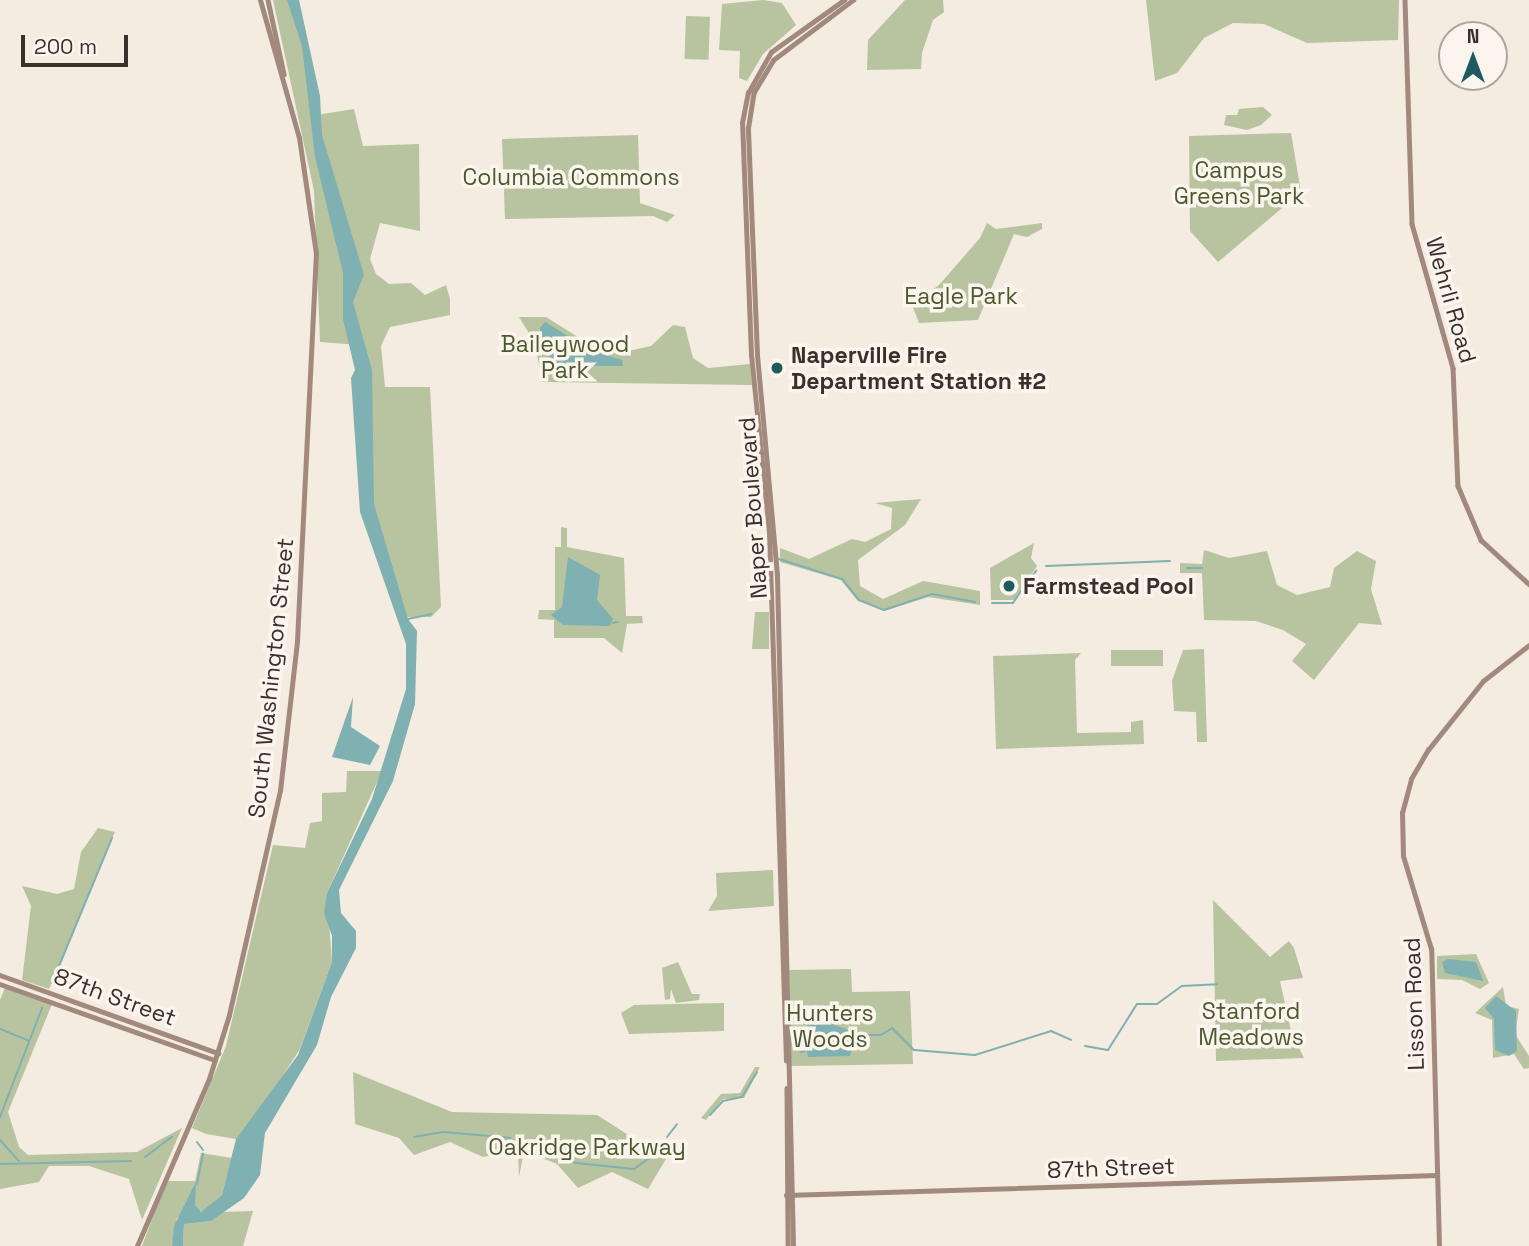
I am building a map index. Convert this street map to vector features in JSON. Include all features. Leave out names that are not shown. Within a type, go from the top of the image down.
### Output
[{"type":"main road","name":"South Washington Street","points":[[260,0],[287,94]]},
{"type":"main road","name":"South Washington Street","points":[[137,1246],[218,1053],[283,774],[303,564],[316,254],[308,184],[268,0]]},
{"type":"main road","name":"Naper Boulevard","points":[[790,1246],[769,532],[751,355],[742,124],[748,93],[771,52],[844,0]]},
{"type":"main road","name":"Naper Boulevard","points":[[786,1060],[777,575],[757,355],[748,128],[754,92],[773,60],[853,0]]},
{"type":"main road","name":"Wehrli Road","points":[[1405,0],[1412,224],[1450,351],[1458,486],[1481,540],[1529,584]]},
{"type":"main road","name":"Lisson Road","points":[[1439,1246],[1431,949],[1403,856],[1403,806],[1428,750],[1483,681],[1529,645]]},
{"type":"main road","name":"87th Street","points":[[0,975],[218,1053]]},
{"type":"main road","name":"87th Street","points":[[0,984],[215,1060]]},
{"type":"main road","name":"87th Street","points":[[789,1194],[1437,1175]]},
{"type":"green space","points":[[273,0],[292,0],[305,38],[316,115],[354,109],[363,146],[419,144],[420,231],[380,223],[370,259],[376,274],[389,284],[411,283],[425,295],[446,285],[450,299],[450,315],[390,327],[381,346],[385,387],[430,387],[441,607],[431,617],[404,617],[369,522],[359,345],[320,342],[314,191]]},
{"type":"green space","points":[[763,0],[782,3],[796,25],[763,54],[747,81],[739,78],[740,51],[719,50],[722,4]]},
{"type":"green space","points":[[905,0],[943,0],[944,12],[933,20],[922,53],[921,69],[867,70],[868,40]]},
{"type":"green space","points":[[1146,0],[1399,0],[1398,40],[1307,43],[1264,24],[1233,23],[1204,38],[1177,73],[1155,81]]},
{"type":"green space","points":[[686,16],[710,17],[708,60],[684,59]]},
{"type":"green space","points":[[1263,107],[1272,115],[1261,125],[1247,130],[1224,125],[1226,115],[1237,115],[1239,109]]},
{"type":"green space","name":"Campus Greens Park","points":[[1291,133],[1301,192],[1218,262],[1190,231],[1189,136]]},
{"type":"green space","name":"Columbia Commons","points":[[638,135],[640,203],[675,215],[667,222],[653,216],[505,219],[502,139]]},
{"type":"green space","name":"Eagle Park","points":[[987,223],[996,229],[1042,223],[1042,229],[1027,237],[1014,234],[978,320],[919,323],[912,305],[939,285],[980,238]]},
{"type":"green space","name":"Baileywood Park","points":[[519,317],[546,317],[589,344],[619,353],[651,346],[673,325],[685,327],[693,358],[708,368],[750,364],[752,385],[542,382],[535,343]]},
{"type":"green space","points":[[921,499],[905,525],[858,560],[860,586],[883,599],[923,581],[980,591],[980,605],[928,597],[884,611],[857,600],[841,580],[780,562],[780,548],[809,559],[852,539],[865,542],[891,529],[892,508],[875,503]]},
{"type":"green space","points":[[561,527],[567,528],[567,547],[624,558],[626,616],[642,616],[643,623],[627,624],[622,653],[604,638],[554,638],[554,620],[538,619],[539,610],[555,610],[555,547],[561,547]]},
{"type":"green space","points":[[1034,543],[1031,558],[1037,566],[1014,600],[991,600],[990,568]]},
{"type":"green space","points":[[1204,550],[1229,558],[1267,551],[1277,585],[1297,595],[1330,587],[1334,568],[1357,551],[1376,561],[1371,589],[1382,625],[1359,623],[1314,680],[1292,661],[1306,644],[1283,630],[1256,621],[1204,620],[1202,573],[1180,573],[1180,563],[1202,564]]},
{"type":"green space","points":[[755,612],[769,612],[769,649],[752,649]]},
{"type":"green space","points":[[1204,649],[1207,742],[1197,742],[1196,712],[1174,711],[1172,681],[1183,650]]},
{"type":"green space","points":[[1111,650],[1163,650],[1163,666],[1111,666]]},
{"type":"green space","points":[[1081,653],[1075,660],[1077,733],[1131,732],[1131,722],[1143,720],[1144,744],[996,749],[993,656]]},
{"type":"green space","points":[[347,771],[382,771],[327,893],[332,962],[300,1049],[246,1132],[236,1139],[206,1134],[192,1128],[226,1046],[273,845],[305,848],[310,823],[322,821],[322,793],[346,792]]},
{"type":"green space","points":[[98,828],[115,832],[49,989],[22,980],[31,906],[22,886],[57,894],[74,889],[81,852]]},
{"type":"green space","points":[[773,870],[774,906],[708,911],[717,896],[716,873]]},
{"type":"green space","name":"Stanford Meadows","points":[[1213,900],[1270,957],[1289,941],[1294,948],[1303,978],[1280,981],[1291,1031],[1304,1058],[1216,1061]]},
{"type":"green space","points":[[1476,954],[1489,983],[1480,989],[1462,980],[1437,979],[1437,956]]},
{"type":"green space","points":[[678,962],[692,994],[700,994],[699,1000],[676,1003],[671,989],[670,999],[665,1000],[662,968]]},
{"type":"green space","name":"Hunters Woods","points":[[851,969],[852,992],[910,991],[913,1064],[791,1066],[789,970]]},
{"type":"green space","points":[[1503,987],[1506,1006],[1519,1009],[1515,1034],[1529,1056],[1529,1068],[1524,1069],[1514,1054],[1493,1058],[1492,1020],[1475,1013]]},
{"type":"green space","points":[[5,988],[52,1004],[8,1112],[19,1147],[28,1155],[137,1152],[182,1128],[142,1220],[129,1179],[89,1166],[49,1166],[39,1182],[0,1189],[0,1000]]},
{"type":"green space","points":[[724,1003],[724,1031],[629,1034],[621,1013],[634,1005]]},
{"type":"green space","points":[[755,1067],[760,1067],[744,1098],[723,1099],[706,1120],[701,1118],[721,1094],[740,1093]]},
{"type":"green space","name":"Oakridge Parkway","points":[[353,1072],[452,1112],[597,1115],[666,1159],[648,1189],[612,1172],[578,1188],[557,1164],[524,1151],[519,1177],[518,1150],[483,1157],[450,1142],[414,1155],[399,1138],[355,1124]]},
{"type":"green space","points":[[201,1153],[232,1158],[222,1195],[203,1211],[177,1218],[172,1246],[142,1246],[166,1181],[195,1181]]},
{"type":"green space","points":[[253,1211],[243,1246],[183,1246],[184,1224],[210,1221],[222,1212]]},
{"type":"water","points":[[287,0],[299,0],[320,96],[322,135],[364,275],[353,302],[372,370],[374,504],[408,619],[417,631],[415,704],[393,781],[339,890],[341,913],[356,931],[356,948],[331,997],[317,1045],[265,1133],[260,1175],[244,1198],[211,1221],[184,1224],[183,1246],[172,1246],[174,1226],[196,1182],[195,1205],[201,1212],[222,1195],[236,1139],[298,1055],[332,962],[332,936],[324,913],[327,893],[372,799],[406,689],[406,644],[360,512],[351,378],[355,370],[343,319],[343,273],[315,157],[302,46]]},
{"type":"water","points":[[545,322],[593,351],[622,360],[623,366],[552,366],[540,328]]},
{"type":"water","points":[[568,557],[600,575],[597,600],[613,619],[610,626],[563,625],[551,615],[562,607]]},
{"type":"water","points":[[353,697],[351,727],[380,746],[370,765],[332,757]]},
{"type":"water","points":[[1448,959],[1476,962],[1483,981],[1445,973],[1442,962]]},
{"type":"water","points":[[1496,996],[1516,1011],[1517,1051],[1509,1056],[1495,1050],[1494,1019],[1485,1008]]},
{"type":"water","points":[[810,1016],[856,1033],[850,1056],[808,1057],[804,1040]]},
{"type":"waterway","points":[[779,559],[842,579],[859,600],[884,610],[932,594],[975,602]]},
{"type":"waterway","points":[[1046,566],[1170,561]]},
{"type":"waterway","points":[[1187,568],[1202,568]]},
{"type":"waterway","points":[[1028,582],[1036,571]]},
{"type":"waterway","points":[[992,603],[1013,603],[1026,584]]},
{"type":"waterway","points":[[408,619],[431,614]]},
{"type":"waterway","points":[[613,623],[618,622]]},
{"type":"waterway","points":[[52,983],[112,838]]},
{"type":"waterway","points":[[1085,1046],[1108,1050],[1137,1004],[1157,1004],[1182,986],[1217,984]]},
{"type":"waterway","points":[[0,1117],[42,1008]]},
{"type":"waterway","points":[[857,1035],[881,1035],[892,1028],[914,1050],[975,1055],[1051,1031],[1071,1040]]},
{"type":"waterway","points":[[0,1029],[29,1041]]},
{"type":"waterway","points":[[801,1052],[805,1051]]},
{"type":"waterway","points":[[710,1115],[723,1101],[742,1097],[757,1072]]},
{"type":"waterway","points":[[667,1137],[677,1124]]},
{"type":"waterway","points":[[414,1137],[443,1132],[511,1138]]},
{"type":"waterway","points":[[145,1157],[172,1137]]},
{"type":"waterway","points":[[0,1140],[19,1161]]},
{"type":"waterway","points":[[197,1142],[203,1150]]},
{"type":"waterway","points":[[527,1142],[576,1163],[634,1169],[652,1156]]},
{"type":"waterway","points":[[197,1184],[203,1154]]},
{"type":"waterway","points":[[0,1164],[131,1161]]},
{"type":"waterway","points":[[236,1186],[249,1162]]},
{"type":"place","name":"Naperville Fire Department Station #2","points":[[777,368]]},
{"type":"place","name":"Farmstead Pool","points":[[1009,586]]}]
